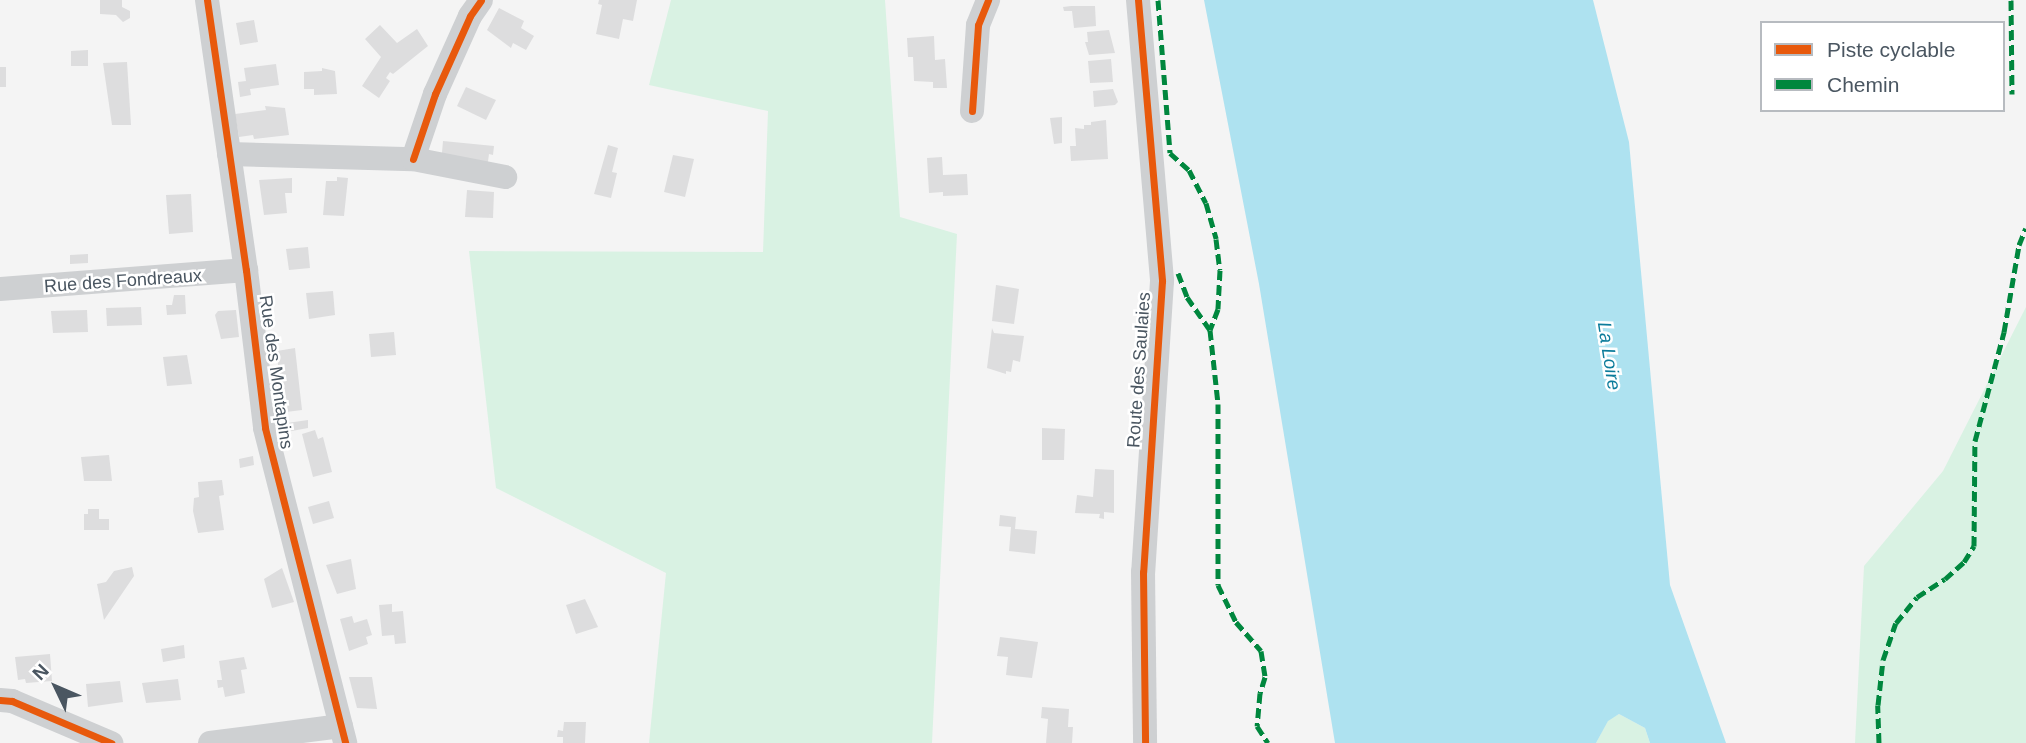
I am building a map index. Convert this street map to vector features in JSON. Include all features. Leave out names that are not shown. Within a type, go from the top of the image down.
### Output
[{"type":"street","name":"Rue des Montapins","points":[[207,0],[246,271],[265,428],[343,735]]},
{"type":"street","points":[[413,159],[435,94],[470,16],[481,0]]},
{"type":"street","points":[[972,111],[978,25],[988,0]]},
{"type":"street","name":"Route des Saulaies","points":[[1138,0],[1162,281],[1143,572],[1146,743]]},
{"type":"street","points":[[229,154],[413,159],[505,177]]},
{"type":"street","name":"Rue des Fondreaux","points":[[0,289],[246,271]]},
{"type":"street","points":[[0,700],[12,701],[111,743]]},
{"type":"street","points":[[210,743],[343,735]]},
{"type":"green space","points":[[671,0],[885,0],[900,217],[957,234],[932,743],[649,743],[666,573],[496,488],[469,251],[763,252],[768,111],[649,85]]},
{"type":"green space","points":[[2026,307],[2026,743],[1855,743],[1864,566],[1943,471]]},
{"type":"green space","points":[[1619,714],[1645,728],[1650,743],[1596,743],[1608,720]]},
{"type":"water","name":"La Loire","points":[[1204,0],[1593,0],[1629,142],[1670,585],[1726,743],[1650,743],[1645,728],[1619,714],[1608,721],[1596,743],[1335,743],[1259,284]]},
{"type":"building","points":[[100,0],[122,0],[122,7],[130,11],[130,18],[123,22],[116,15],[100,14]]},
{"type":"building","points":[[599,0],[637,0],[633,21],[623,19],[619,39],[596,34],[602,5],[598,4]]},
{"type":"building","points":[[1095,6],[1096,26],[1074,28],[1072,11],[1064,11],[1063,7]]},
{"type":"building","points":[[499,8],[524,21],[521,28],[534,36],[526,50],[513,43],[511,48],[487,30]]},
{"type":"building","points":[[254,20],[258,42],[240,45],[236,23]]},
{"type":"building","points":[[380,25],[397,43],[417,29],[428,46],[393,74],[390,72],[386,78],[390,81],[379,98],[362,86],[381,57],[365,39]]},
{"type":"building","points":[[1109,30],[1115,53],[1089,55],[1085,42],[1088,42],[1087,32]]},
{"type":"building","points":[[934,36],[935,60],[945,59],[947,88],[933,88],[933,82],[914,81],[913,57],[908,57],[907,38]]},
{"type":"building","points":[[88,50],[88,66],[71,66],[71,51]]},
{"type":"building","points":[[1111,59],[1113,82],[1090,83],[1088,61]]},
{"type":"building","points":[[127,62],[131,125],[112,125],[103,63]]},
{"type":"building","points":[[276,64],[279,85],[250,89],[251,95],[240,97],[238,82],[246,81],[244,68]]},
{"type":"building","points":[[0,67],[6,67],[6,87],[0,87]]},
{"type":"building","points":[[322,68],[335,71],[337,94],[314,95],[314,89],[304,89],[304,72],[322,71]]},
{"type":"building","points":[[466,87],[496,100],[486,120],[457,106]]},
{"type":"building","points":[[1113,89],[1118,102],[1115,105],[1094,107],[1093,91]]},
{"type":"building","points":[[265,106],[285,108],[289,135],[254,139],[253,135],[239,137],[235,114],[266,110]]},
{"type":"building","points":[[1062,117],[1062,143],[1054,144],[1050,118]]},
{"type":"building","points":[[1106,120],[1108,159],[1071,161],[1070,146],[1076,146],[1075,128],[1084,129],[1084,125],[1091,125],[1091,122]]},
{"type":"building","points":[[443,141],[494,146],[493,155],[489,154],[487,169],[441,164]]},
{"type":"building","points":[[608,145],[618,148],[612,172],[617,173],[611,198],[594,194]]},
{"type":"building","points":[[673,155],[694,159],[685,197],[664,192]]},
{"type":"building","points":[[942,157],[943,175],[967,174],[968,195],[943,196],[943,192],[929,193],[927,158]]},
{"type":"building","points":[[337,177],[348,178],[344,216],[323,215],[326,181],[337,181]]},
{"type":"building","points":[[292,178],[292,193],[285,193],[287,213],[264,215],[259,180]]},
{"type":"building","points":[[467,190],[494,192],[493,218],[465,217]]},
{"type":"building","points":[[191,194],[193,232],[169,234],[166,195]]},
{"type":"building","points":[[308,247],[310,268],[289,270],[286,249]]},
{"type":"building","points":[[88,254],[88,263],[70,264],[70,255]]},
{"type":"building","points":[[996,285],[1019,289],[1014,324],[992,321]]},
{"type":"building","points":[[333,291],[335,315],[309,319],[306,293]]},
{"type":"building","points":[[174,295],[185,295],[186,314],[167,315],[166,305],[172,305]]},
{"type":"building","points":[[141,307],[142,325],[107,326],[106,308]]},
{"type":"building","points":[[87,310],[88,332],[53,333],[51,311]]},
{"type":"building","points":[[236,310],[239,337],[221,339],[215,315],[218,311]]},
{"type":"building","points":[[992,328],[994,333],[1024,336],[1020,362],[1013,360],[1011,372],[1006,371],[1006,374],[987,368]]},
{"type":"building","points":[[394,332],[396,355],[371,357],[369,334]]},
{"type":"building","points":[[295,348],[302,410],[278,413],[274,379],[279,378],[277,351]]},
{"type":"building","points":[[187,355],[192,384],[167,386],[163,357]]},
{"type":"building","points":[[308,420],[308,428],[281,433],[280,424]]},
{"type":"building","points":[[1042,428],[1065,429],[1064,460],[1042,460]]},
{"type":"building","points":[[315,430],[318,439],[323,437],[332,472],[313,477],[302,434]]},
{"type":"building","points":[[109,455],[112,481],[84,481],[81,457]]},
{"type":"building","points":[[253,456],[254,465],[240,468],[239,459]]},
{"type":"building","points":[[1095,469],[1114,470],[1114,513],[1104,512],[1104,519],[1099,518],[1100,514],[1075,513],[1077,495],[1093,497]]},
{"type":"building","points":[[222,480],[224,495],[219,496],[224,530],[198,533],[193,511],[194,498],[199,497],[198,482]]},
{"type":"building","points":[[329,501],[334,518],[313,524],[308,507]]},
{"type":"building","points":[[88,509],[99,509],[99,519],[109,519],[109,530],[84,530],[84,514],[88,514]]},
{"type":"building","points":[[1000,515],[1016,517],[1015,529],[1037,531],[1035,554],[1009,551],[1011,527],[999,526]]},
{"type":"building","points":[[351,559],[356,589],[337,594],[326,565]]},
{"type":"building","points":[[132,567],[134,576],[104,620],[97,584],[106,582],[114,571]]},
{"type":"building","points":[[282,568],[294,602],[272,608],[264,579]]},
{"type":"building","points":[[585,599],[598,627],[576,634],[566,605]]},
{"type":"building","points":[[392,604],[392,612],[403,611],[406,643],[395,644],[394,635],[382,636],[379,605]]},
{"type":"building","points":[[352,616],[354,623],[367,619],[372,635],[366,637],[368,644],[349,651],[340,619]]},
{"type":"building","points":[[1000,637],[1038,642],[1032,678],[1006,675],[1008,657],[997,656]]},
{"type":"building","points":[[184,645],[185,658],[163,662],[161,649]]},
{"type":"building","points":[[50,654],[52,681],[26,683],[25,679],[18,680],[15,657]]},
{"type":"building","points":[[244,657],[247,669],[241,670],[245,693],[225,697],[223,687],[218,688],[217,680],[222,680],[219,661]]},
{"type":"building","points":[[349,677],[372,677],[377,709],[357,708]]},
{"type":"building","points":[[178,679],[181,700],[146,703],[142,683]]},
{"type":"building","points":[[120,681],[123,702],[88,707],[86,684]]},
{"type":"building","points":[[1042,707],[1069,709],[1068,727],[1073,727],[1072,743],[1046,743],[1048,719],[1041,718]]},
{"type":"building","points":[[564,722],[586,722],[585,743],[563,743],[563,737],[557,737],[558,730],[563,731]]},
{"type":"marked path","points":[[1158,0],[1170,153],[1189,170],[1206,203],[1216,239],[1220,270],[1218,309],[1210,330]]},
{"type":"marked path","points":[[2011,0],[2012,94]]},
{"type":"marked path","points":[[1879,743],[1878,705],[1883,660],[1896,623],[1917,597],[1945,579],[1964,562],[1974,546],[1975,441],[2004,332],[2019,245],[2026,228]]},
{"type":"marked path","points":[[1178,273],[1187,297],[1210,330],[1218,404],[1218,585],[1236,622],[1261,651],[1265,677],[1260,693],[1257,726],[1268,743]]},
{"type":"cycle path","points":[[207,0],[246,270],[265,428],[345,743]]},
{"type":"cycle path","points":[[413,159],[435,94],[470,16],[481,0]]},
{"type":"cycle path","points":[[972,111],[978,25],[988,0]]},
{"type":"cycle path","points":[[1138,0],[1162,281],[1143,572],[1145,743]]},
{"type":"cycle path","points":[[0,700],[12,701],[111,743]]}]
